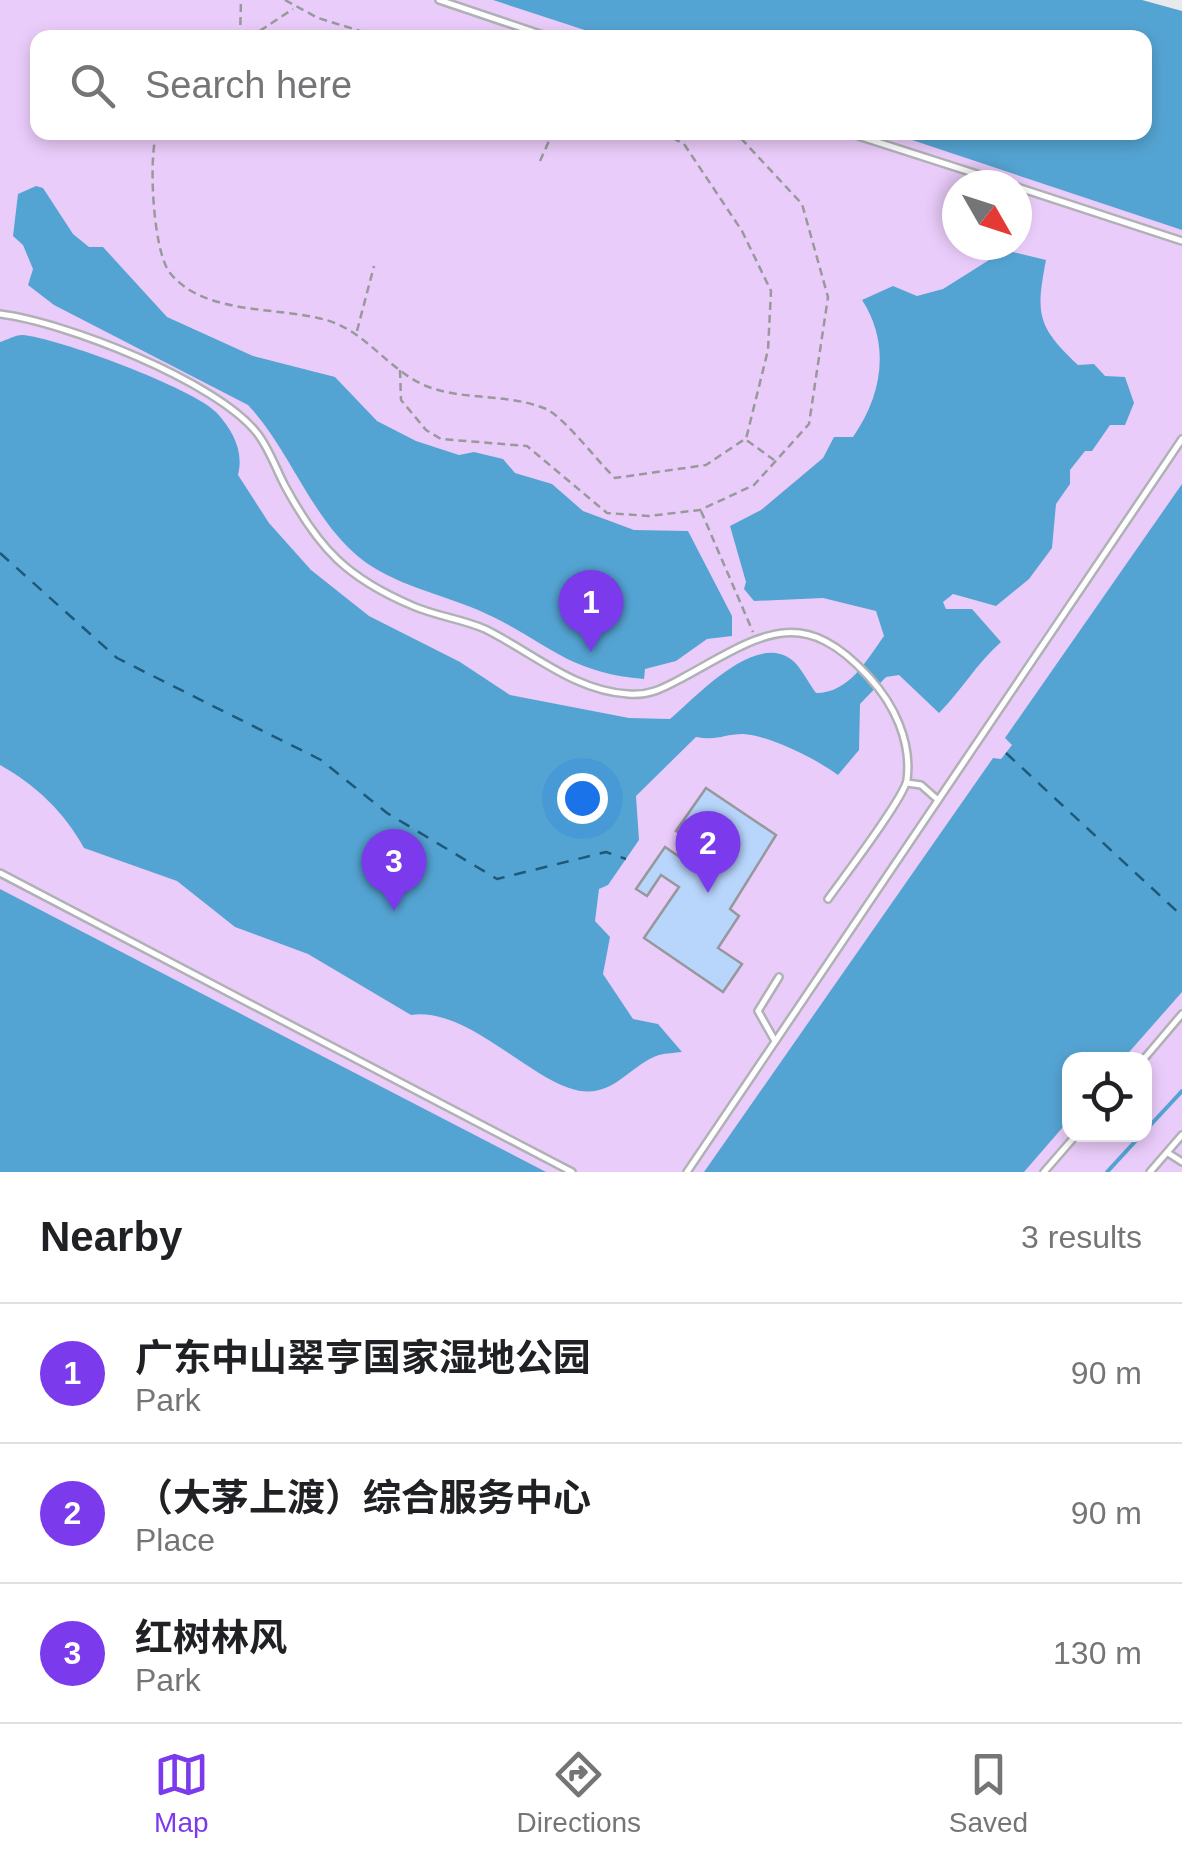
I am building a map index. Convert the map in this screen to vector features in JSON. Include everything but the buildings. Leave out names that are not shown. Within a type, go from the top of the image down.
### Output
[{"type":"lane","points":[[439,0],[528,30]]},
{"type":"lane","points":[[871,140],[964,170]]},
{"type":"lane","points":[[1032,192],[1182,240]]},
{"type":"lane","points":[[0,314],[30,318],[106,345],[197,387],[258,434],[312,533],[358,580],[416,608],[485,630],[601,691],[655,693],[778,630],[812,633],[840,649],[879,689],[904,736],[907,783],[828,899]]},
{"type":"lane","points":[[687,1172],[1182,440]]},
{"type":"lane","points":[[907,783],[921,785],[938,800]]},
{"type":"lane","points":[[0,873],[572,1172]]},
{"type":"lane","points":[[775,1041],[758,1011],[779,976]]},
{"type":"lane","points":[[1149,1052],[1182,1014]]},
{"type":"lane","points":[[1150,1172],[1182,1136]]},
{"type":"lane","points":[[1044,1172],[1070,1142]]},
{"type":"lane","points":[[1167,1153],[1182,1162]]},
{"type":"path","points":[[240,30],[241,0]]},
{"type":"path","points":[[285,0],[294,8],[359,30]]},
{"type":"path","points":[[261,30],[294,8]]},
{"type":"path","points":[[156,140],[153,189],[158,238],[170,273],[212,301],[240,310],[272,308],[329,320],[356,333],[427,387],[547,409],[615,478],[706,465],[746,439],[768,350],[771,291],[742,231],[684,144],[676,140]]},
{"type":"path","points":[[540,160],[549,140]]},
{"type":"path","points":[[400,370],[401,400],[426,430],[441,439],[527,446],[607,513],[649,516],[700,510],[754,485],[809,424],[828,297],[802,204],[742,140]]},
{"type":"path","points":[[356,333],[374,266]]},
{"type":"path","points":[[746,439],[775,461]]},
{"type":"path","points":[[700,510],[756,638]]},
{"type":"shaded area","points":[[0,0],[538,0],[628,30],[30,30],[30,140],[954,140],[1182,216],[1182,1172],[0,1172]]},
{"type":"water","points":[[493,0],[1142,0],[1182,11],[1182,230],[1032,180],[1032,170],[1002,170],[912,140],[1152,140],[1152,30],[585,30]]},
{"type":"water","points":[[36,186],[43,188],[73,234],[89,247],[103,247],[167,317],[253,356],[335,377],[377,421],[416,441],[459,455],[474,452],[503,459],[515,473],[552,484],[583,511],[634,530],[688,531],[732,616],[732,636],[707,639],[676,661],[645,669],[644,679],[617,675],[574,662],[478,610],[401,582],[373,567],[327,523],[248,405],[54,305],[28,285],[33,269],[23,245],[13,236],[18,194]]},
{"type":"water","points":[[1032,257],[1046,260],[1041,306],[1047,329],[1078,365],[1094,364],[1105,376],[1125,377],[1134,403],[1125,425],[1110,425],[1092,451],[1085,451],[1070,470],[1070,484],[1056,504],[1052,548],[1029,579],[996,606],[953,594],[943,602],[946,609],[972,609],[1001,642],[939,713],[899,675],[886,677],[860,704],[859,750],[838,775],[792,749],[753,735],[696,737],[636,796],[639,840],[608,885],[599,889],[595,921],[610,937],[603,974],[633,1019],[658,1024],[682,1052],[648,1060],[597,1091],[569,1088],[472,1030],[431,1015],[411,1015],[308,954],[235,927],[177,881],[84,848],[48,801],[0,765],[0,342],[22,335],[64,345],[155,378],[204,403],[232,434],[240,458],[238,475],[269,523],[311,570],[369,616],[460,662],[510,695],[629,718],[670,719],[726,671],[761,654],[777,653],[792,660],[816,693],[828,692],[856,674],[884,636],[876,611],[823,598],[754,601],[744,589],[746,582],[730,526],[761,510],[823,458],[834,437],[853,437],[863,421],[876,387],[880,352],[877,334],[862,300],[893,286],[917,296],[943,289],[989,260],[1032,260]]},
{"type":"water","points":[[1182,484],[1182,992],[1129,1052],[1062,1052],[1062,1128],[1024,1172],[704,1172],[993,758],[1001,759],[1012,745],[1005,738]]},
{"type":"water","points":[[0,889],[546,1172],[0,1172]]},
{"type":"waterway","points":[[1152,1123],[1182,1091]]},
{"type":"waterway","points":[[1107,1172],[1135,1142]]},
{"type":"ferry route","points":[[0,553],[117,658],[321,760],[387,813],[497,879],[606,852],[626,859]]},
{"type":"ferry route","points":[[1006,753],[1182,916]]},
{"type":"place","name":"广东中山翠亨国家湿地公园","points":[[591,652]]},
{"type":"place","name":"（大茅上渡）综合服务中心","points":[[708,893]]},
{"type":"place","name":"红树林风","points":[[394,911]]}]
